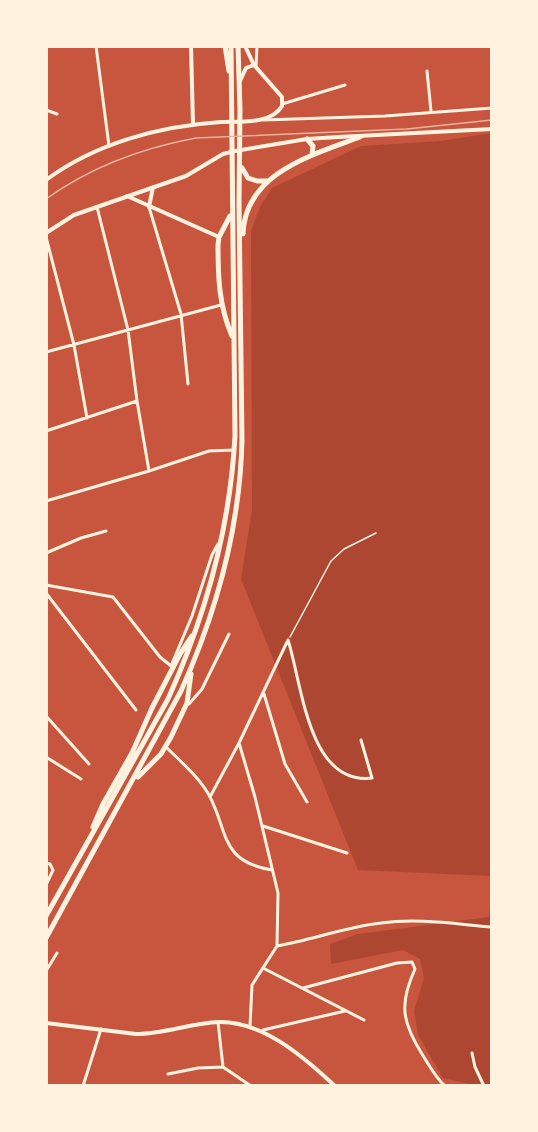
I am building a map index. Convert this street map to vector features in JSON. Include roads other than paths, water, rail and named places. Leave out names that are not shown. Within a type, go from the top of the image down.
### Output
[{"type":"highway","points":[[225,46],[231,76]]},
{"type":"highway","points":[[46,916],[168,699],[196,630],[222,540],[232,481],[234,450],[231,46]]},
{"type":"highway","points":[[238,46],[242,356]]},
{"type":"highway","points":[[46,938],[181,691],[194,662],[229,553],[241,468],[243,221],[254,195],[267,180],[312,155],[360,137]]},
{"type":"highway","points":[[307,140],[313,146],[312,155]]},
{"type":"highway","points":[[240,162],[248,178],[257,181],[267,180]]},
{"type":"highway","points":[[231,214],[219,237],[218,284],[221,305],[233,339]]},
{"type":"highway","points":[[86,864],[141,772],[166,747],[185,707],[192,673],[213,617],[220,593],[220,584]]},
{"type":"highway","points":[[87,844],[97,816],[132,753],[171,668],[196,630]]},
{"type":"main road","points":[[191,46],[193,124]]},
{"type":"main road","points":[[46,180],[84,157],[160,130],[193,124],[256,120],[274,115],[282,104],[280,94],[255,66],[245,46]]},
{"type":"main road","points":[[239,84],[246,68],[255,66]]},
{"type":"main road","points":[[46,232],[74,215],[192,173],[226,153],[307,140],[492,129]]},
{"type":"main road","points":[[149,207],[153,187]]},
{"type":"main road","points":[[127,196],[219,237]]},
{"type":"main road","points":[[46,1023],[136,1034],[149,1034],[218,1022],[250,1026],[263,1030],[312,1065],[334,1085]]},
{"type":"street","points":[[96,46],[109,147]]},
{"type":"street","points":[[255,66],[257,46]]},
{"type":"street","points":[[315,46],[332,46]]},
{"type":"street","points":[[428,71],[431,111]]},
{"type":"street","points":[[282,104],[345,85]]},
{"type":"street","points":[[256,120],[385,116],[492,108]]},
{"type":"street","points":[[46,110],[57,114]]},
{"type":"street","points":[[97,207],[128,330],[149,471]]},
{"type":"street","points":[[149,207],[181,315],[188,384]]},
{"type":"street","points":[[46,237],[74,345],[87,418]]},
{"type":"street","points":[[46,352],[221,305]]},
{"type":"street","points":[[46,431],[137,401]]},
{"type":"street","points":[[46,501],[209,451],[234,450]]},
{"type":"street","points":[[46,553],[81,537],[106,531]]},
{"type":"street","points":[[46,585],[117,599],[160,657],[171,668],[192,616],[212,555],[222,540]]},
{"type":"street","points":[[46,593],[136,710]]},
{"type":"street","points":[[185,707],[202,688],[229,634]]},
{"type":"street","points":[[210,797],[239,743],[288,640],[319,748],[330,764],[346,775],[360,780],[372,778],[361,740]]},
{"type":"street","points":[[263,692],[285,764],[307,802]]},
{"type":"street","points":[[46,716],[89,764]]},
{"type":"street","points":[[239,743],[262,826],[279,902],[277,946],[252,985],[250,1026]]},
{"type":"street","points":[[166,747],[194,774],[210,797],[231,849],[252,865],[272,870]]},
{"type":"street","points":[[46,757],[81,779]]},
{"type":"street","points":[[262,826],[347,853]]},
{"type":"street","points":[[46,862],[53,867],[46,885]]},
{"type":"street","points":[[277,946],[383,922],[419,920],[492,927]]},
{"type":"street","points":[[46,971],[57,953]]},
{"type":"street","points":[[303,988],[397,963],[412,962],[415,969],[404,1004],[405,1020],[419,1049],[444,1086]]},
{"type":"street","points":[[263,968],[364,1020]]},
{"type":"street","points":[[263,1030],[346,1010]]},
{"type":"street","points":[[218,1022],[223,1067]]},
{"type":"street","points":[[83,1086],[101,1029]]},
{"type":"street","points":[[472,1053],[475,1067],[484,1086]]},
{"type":"street","points":[[168,1074],[198,1068],[223,1067],[251,1086]]},
{"type":"railway","points":[[46,199],[81,177],[118,160],[156,147],[196,138],[407,129],[492,120]]}]
